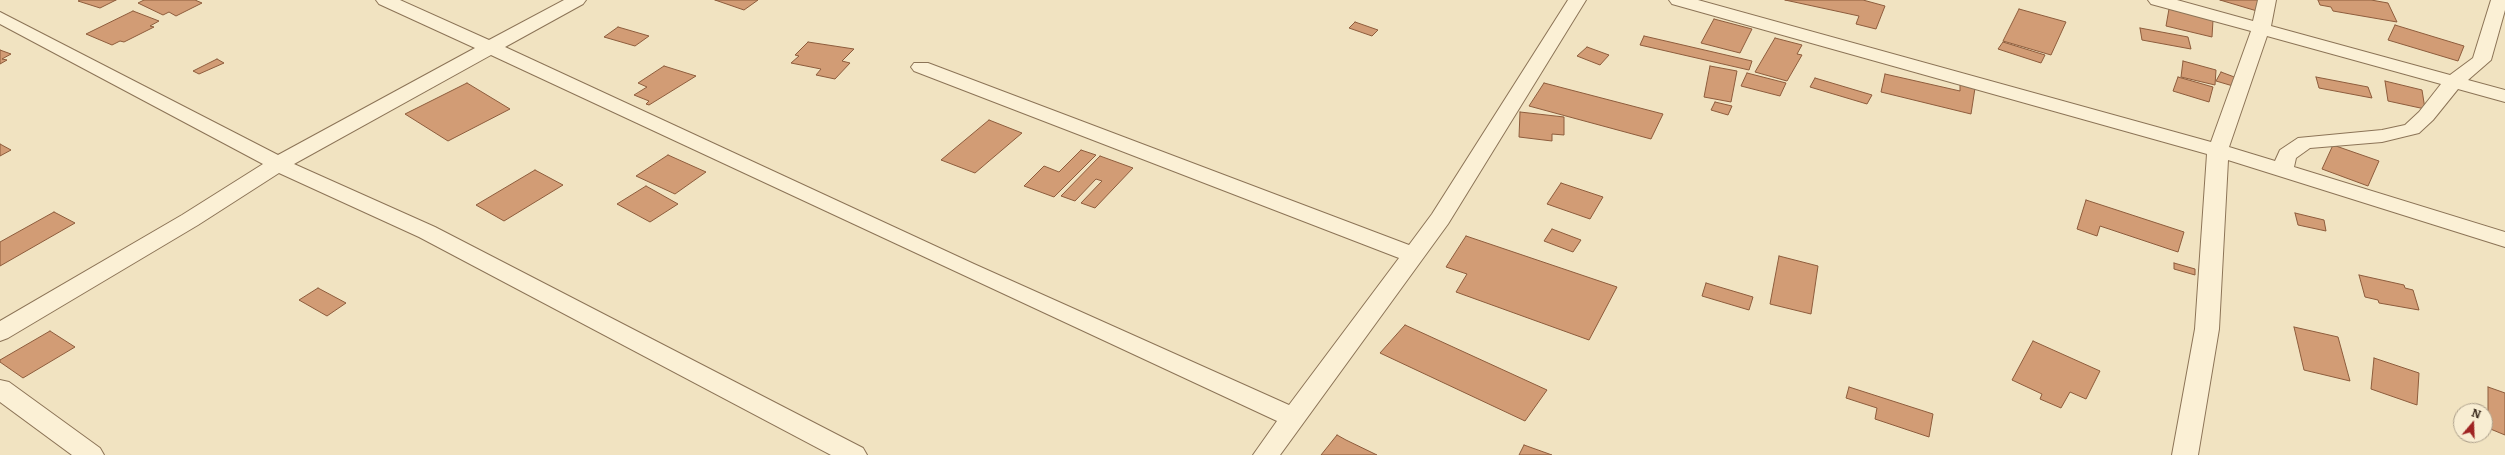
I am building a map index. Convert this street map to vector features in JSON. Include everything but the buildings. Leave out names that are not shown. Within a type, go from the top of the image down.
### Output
[{"type":"street","points":[[385,0],[493,48],[959,266],[1294,418]]},
{"type":"street","points":[[0,332],[190,220],[278,164],[493,48],[577,0]]},
{"type":"street","points":[[1266,455],[1440,219],[1577,0]]},
{"type":"street","points":[[1678,0],[2218,150],[2505,240]]},
{"type":"street","points":[[2157,0],[2505,96]]},
{"type":"street","points":[[2185,455],[2207,329],[2218,150],[2261,28],[2267,0]]},
{"type":"street","points":[[2282,170],[2286,155],[2305,142],[2382,136],[2412,129],[2426,116],[2454,81],[2482,60],[2498,3],[2503,0]]},
{"type":"street","points":[[0,17],[278,164],[427,232],[854,455]]},
{"type":"street","points":[[921,67],[1413,255]]},
{"type":"street","points":[[0,389],[90,455]]}]
